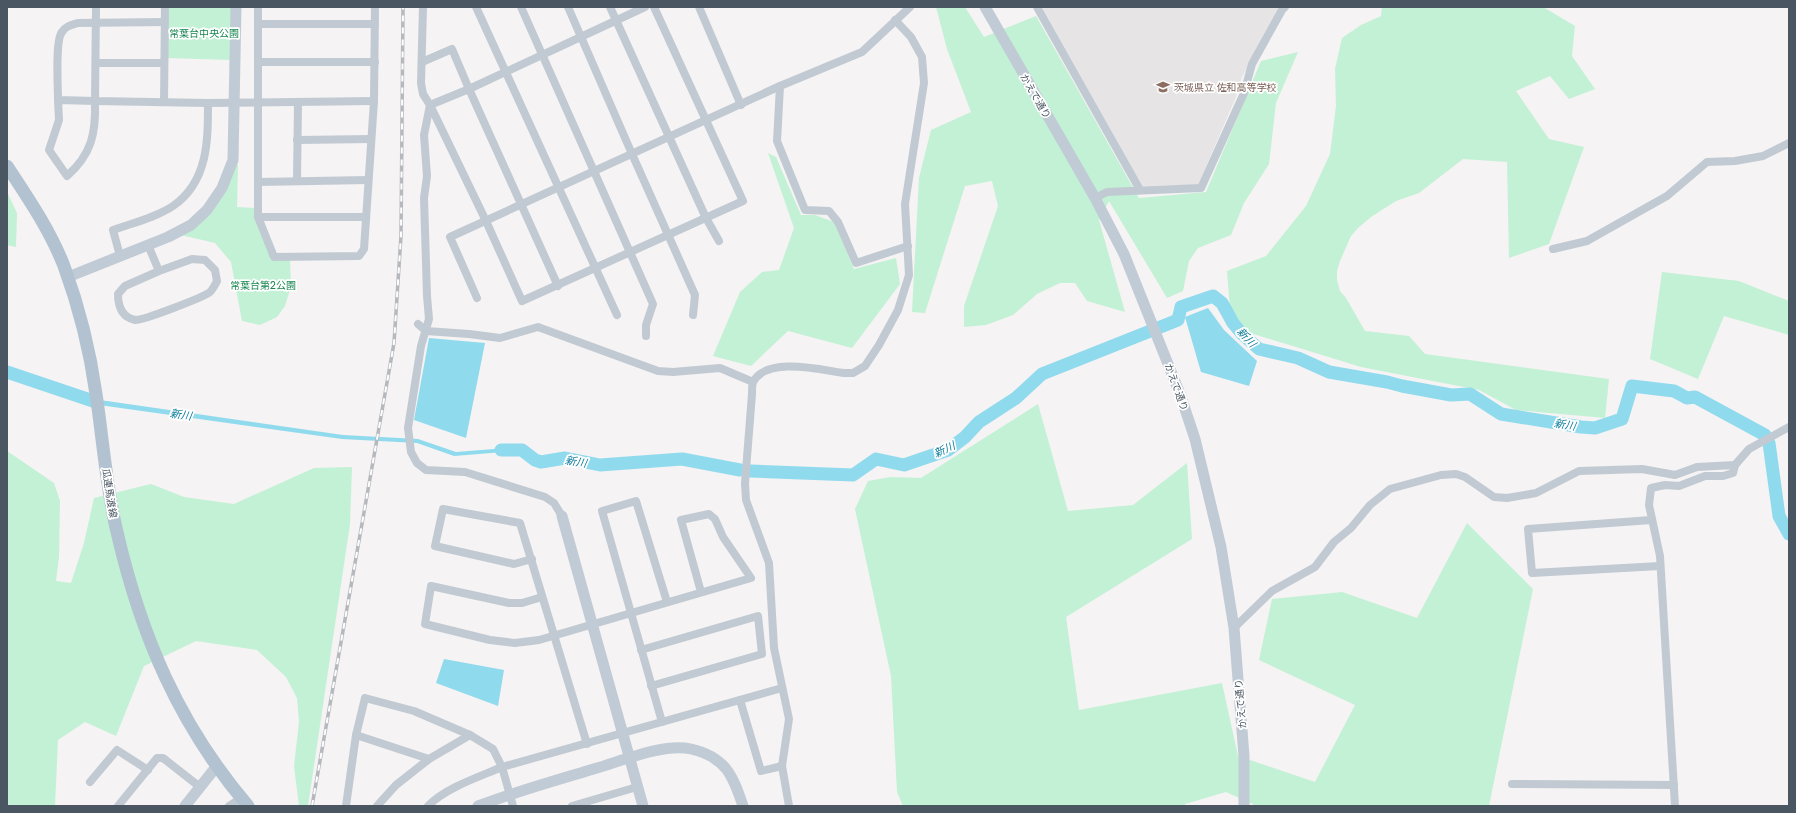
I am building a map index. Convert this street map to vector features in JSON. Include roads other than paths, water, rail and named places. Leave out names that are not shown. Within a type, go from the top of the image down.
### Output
[{"type":"main road","name":"瓜連馬渡線","points":[[7,166],[51,237],[68,277],[80,317],[93,375],[112,512],[127,570],[144,626],[159,667],[182,712],[216,767],[245,802]]},
{"type":"street","points":[[96,7],[96,23],[96,63],[95,101],[96,124],[89,149],[74,170],[67,176],[49,150],[59,120],[58,42],[60,33],[67,26],[78,23],[96,23],[164,22]]},
{"type":"street","points":[[164,102],[165,7]]},
{"type":"street","points":[[68,277],[168,237],[191,225],[207,210],[222,188],[233,160],[236,7]]},
{"type":"street","points":[[258,7],[258,217],[274,257],[359,256],[364,249],[374,101],[375,7]]},
{"type":"street","points":[[423,7],[421,83],[423,94],[430,105],[486,221],[522,301],[558,286],[595,267],[742,201],[654,7]]},
{"type":"street","points":[[476,7],[617,315]]},
{"type":"street","points":[[520,7],[595,171],[653,304],[646,325],[646,336]]},
{"type":"street","points":[[568,7],[667,235],[695,294],[693,316]]},
{"type":"street","points":[[610,7],[706,218],[719,241]]},
{"type":"street","points":[[430,105],[469,89],[645,7]]},
{"type":"street","points":[[699,7],[742,105]]},
{"type":"street","points":[[477,298],[450,237],[669,138],[705,120],[742,105],[780,86],[862,52],[910,7]]},
{"type":"street","name":"かえで通り","points":[[985,7],[1095,198],[1124,254],[1178,388],[1195,439],[1221,547],[1234,628],[1244,756],[1244,806]]},
{"type":"street","points":[[1037,7],[1140,190]]},
{"type":"street","points":[[1095,198],[1107,192],[1201,188],[1244,93],[1252,64],[1285,7]]},
{"type":"street","points":[[789,806],[782,766],[789,719],[774,648],[773,606],[769,563],[746,500],[745,483],[753,382],[765,370],[781,366],[849,373],[860,371],[879,345],[898,310],[909,275],[905,204],[924,83],[922,57],[910,37],[895,20]]},
{"type":"street","points":[[258,24],[375,24]]},
{"type":"street","points":[[422,62],[452,49],[558,286]]},
{"type":"street","points":[[258,62],[374,62]]},
{"type":"street","points":[[96,63],[164,63]]},
{"type":"street","points":[[780,86],[777,141],[805,210],[830,211],[838,222],[856,263],[908,246]]},
{"type":"street","points":[[58,100],[208,103],[374,101]]},
{"type":"street","points":[[297,181],[298,102]]},
{"type":"street","points":[[120,256],[113,230],[160,213],[173,206],[185,195],[196,180],[206,156],[208,142],[208,103]]},
{"type":"street","points":[[430,105],[424,135],[427,176],[424,198],[427,296],[429,313],[426,331],[421,346],[408,428],[411,452],[417,463],[426,470],[465,472],[545,497],[554,503],[562,516],[643,806]]},
{"type":"street","points":[[297,140],[371,139]]},
{"type":"street","points":[[1553,249],[1587,241],[1667,196],[1707,162],[1735,161],[1763,156],[1789,143]]},
{"type":"street","points":[[258,182],[368,180]]},
{"type":"street","points":[[258,217],[366,217]]},
{"type":"street","points":[[148,245],[159,271]]},
{"type":"street","points":[[192,259],[205,260],[215,270],[217,282],[210,292],[147,318],[134,320],[123,314],[118,304],[118,294],[125,286],[159,271],[192,259]]},
{"type":"street","points":[[418,324],[426,331],[500,338],[538,327],[658,371],[673,372],[720,368],[753,382]]},
{"type":"street","points":[[1675,806],[1660,566],[1655,530],[1651,520],[1649,505],[1651,488],[1665,485],[1679,486],[1705,476],[1723,476],[1733,473],[1736,465],[1749,449],[1789,427]]},
{"type":"street","points":[[1234,628],[1272,591],[1315,567],[1334,542],[1351,528],[1370,505],[1390,489],[1441,474],[1456,474],[1465,477],[1494,496],[1507,498],[1536,493],[1579,471],[1642,469],[1675,475],[1697,467],[1736,465]]},
{"type":"street","points":[[662,722],[602,511],[636,501],[667,602]]},
{"type":"street","points":[[532,559],[514,564],[435,546],[443,509],[512,523],[520,523],[532,559],[553,635],[587,744]]},
{"type":"street","points":[[542,597],[522,603],[509,603],[431,586],[425,624],[490,640],[515,643],[539,640],[751,578],[723,538],[715,519],[709,514],[681,520],[701,592]]},
{"type":"street","points":[[1651,520],[1528,529],[1532,573],[1660,566]]},
{"type":"street","points":[[641,650],[758,616],[762,654],[651,686]]},
{"type":"street","points":[[428,806],[433,800],[470,780],[502,767],[782,688]]},
{"type":"street","points":[[346,806],[356,735],[365,698],[414,712],[470,735],[492,749],[502,767],[513,806]]},
{"type":"street","points":[[740,700],[762,771],[782,766]]},
{"type":"street","points":[[356,735],[429,759]]},
{"type":"street","points":[[377,806],[396,785],[429,759],[470,735]]},
{"type":"street","points":[[478,806],[509,794],[629,759],[678,747],[692,749],[706,754],[728,769],[736,783],[743,806]]},
{"type":"street","points":[[90,782],[117,750],[148,770]]},
{"type":"street","points":[[118,806],[158,758],[163,758],[200,787]]},
{"type":"street","points":[[185,806],[216,767]]},
{"type":"street","points":[[1512,784],[1674,785]]},
{"type":"street","points":[[572,806],[637,787]]},
{"type":"street","points":[[600,797],[603,806]]},
{"type":"street","points":[[229,806],[245,802]]},
{"type":"water","points":[[1208,308],[1224,330],[1257,361],[1249,386],[1201,372],[1185,317]]},
{"type":"water","points":[[429,338],[485,343],[466,438],[414,420]]},
{"type":"water","points":[[81,395],[93,399],[343,435],[418,439],[456,452],[518,447],[517,451],[454,456],[417,443],[342,439],[92,404],[79,399]]},
{"type":"water","points":[[444,659],[504,670],[498,706],[436,683]]},
{"type":"waterway","name":"新川","points":[[750,471],[853,475],[876,459],[904,465],[948,450],[965,437],[979,422],[1016,398],[1042,374],[1178,320],[1181,307],[1213,296],[1222,303],[1233,323],[1242,334],[1259,349],[1298,358],[1329,372],[1451,395],[1470,394],[1501,414],[1595,428],[1622,419],[1632,386],[1674,391],[1687,398],[1695,397],[1765,435]]},
{"type":"waterway","name":"新川","points":[[7,372],[96,402]]},
{"type":"waterway","name":"新川","points":[[1769,443],[1779,516],[1789,534]]},
{"type":"waterway","name":"新川","points":[[501,450],[522,450],[535,460],[541,462],[565,458],[600,465],[682,459],[740,470]]},
{"type":"railway","points":[[312,806],[394,343],[401,236],[403,7]]},
{"type":"place","name":"茨城県立 佐和高等学校","points":[[1163,87]]},
{"type":"park label","name":"常葉台中央公園","points":[[204,33]]},
{"type":"park label","name":"常葉台第2公園","points":[[263,285]]}]
